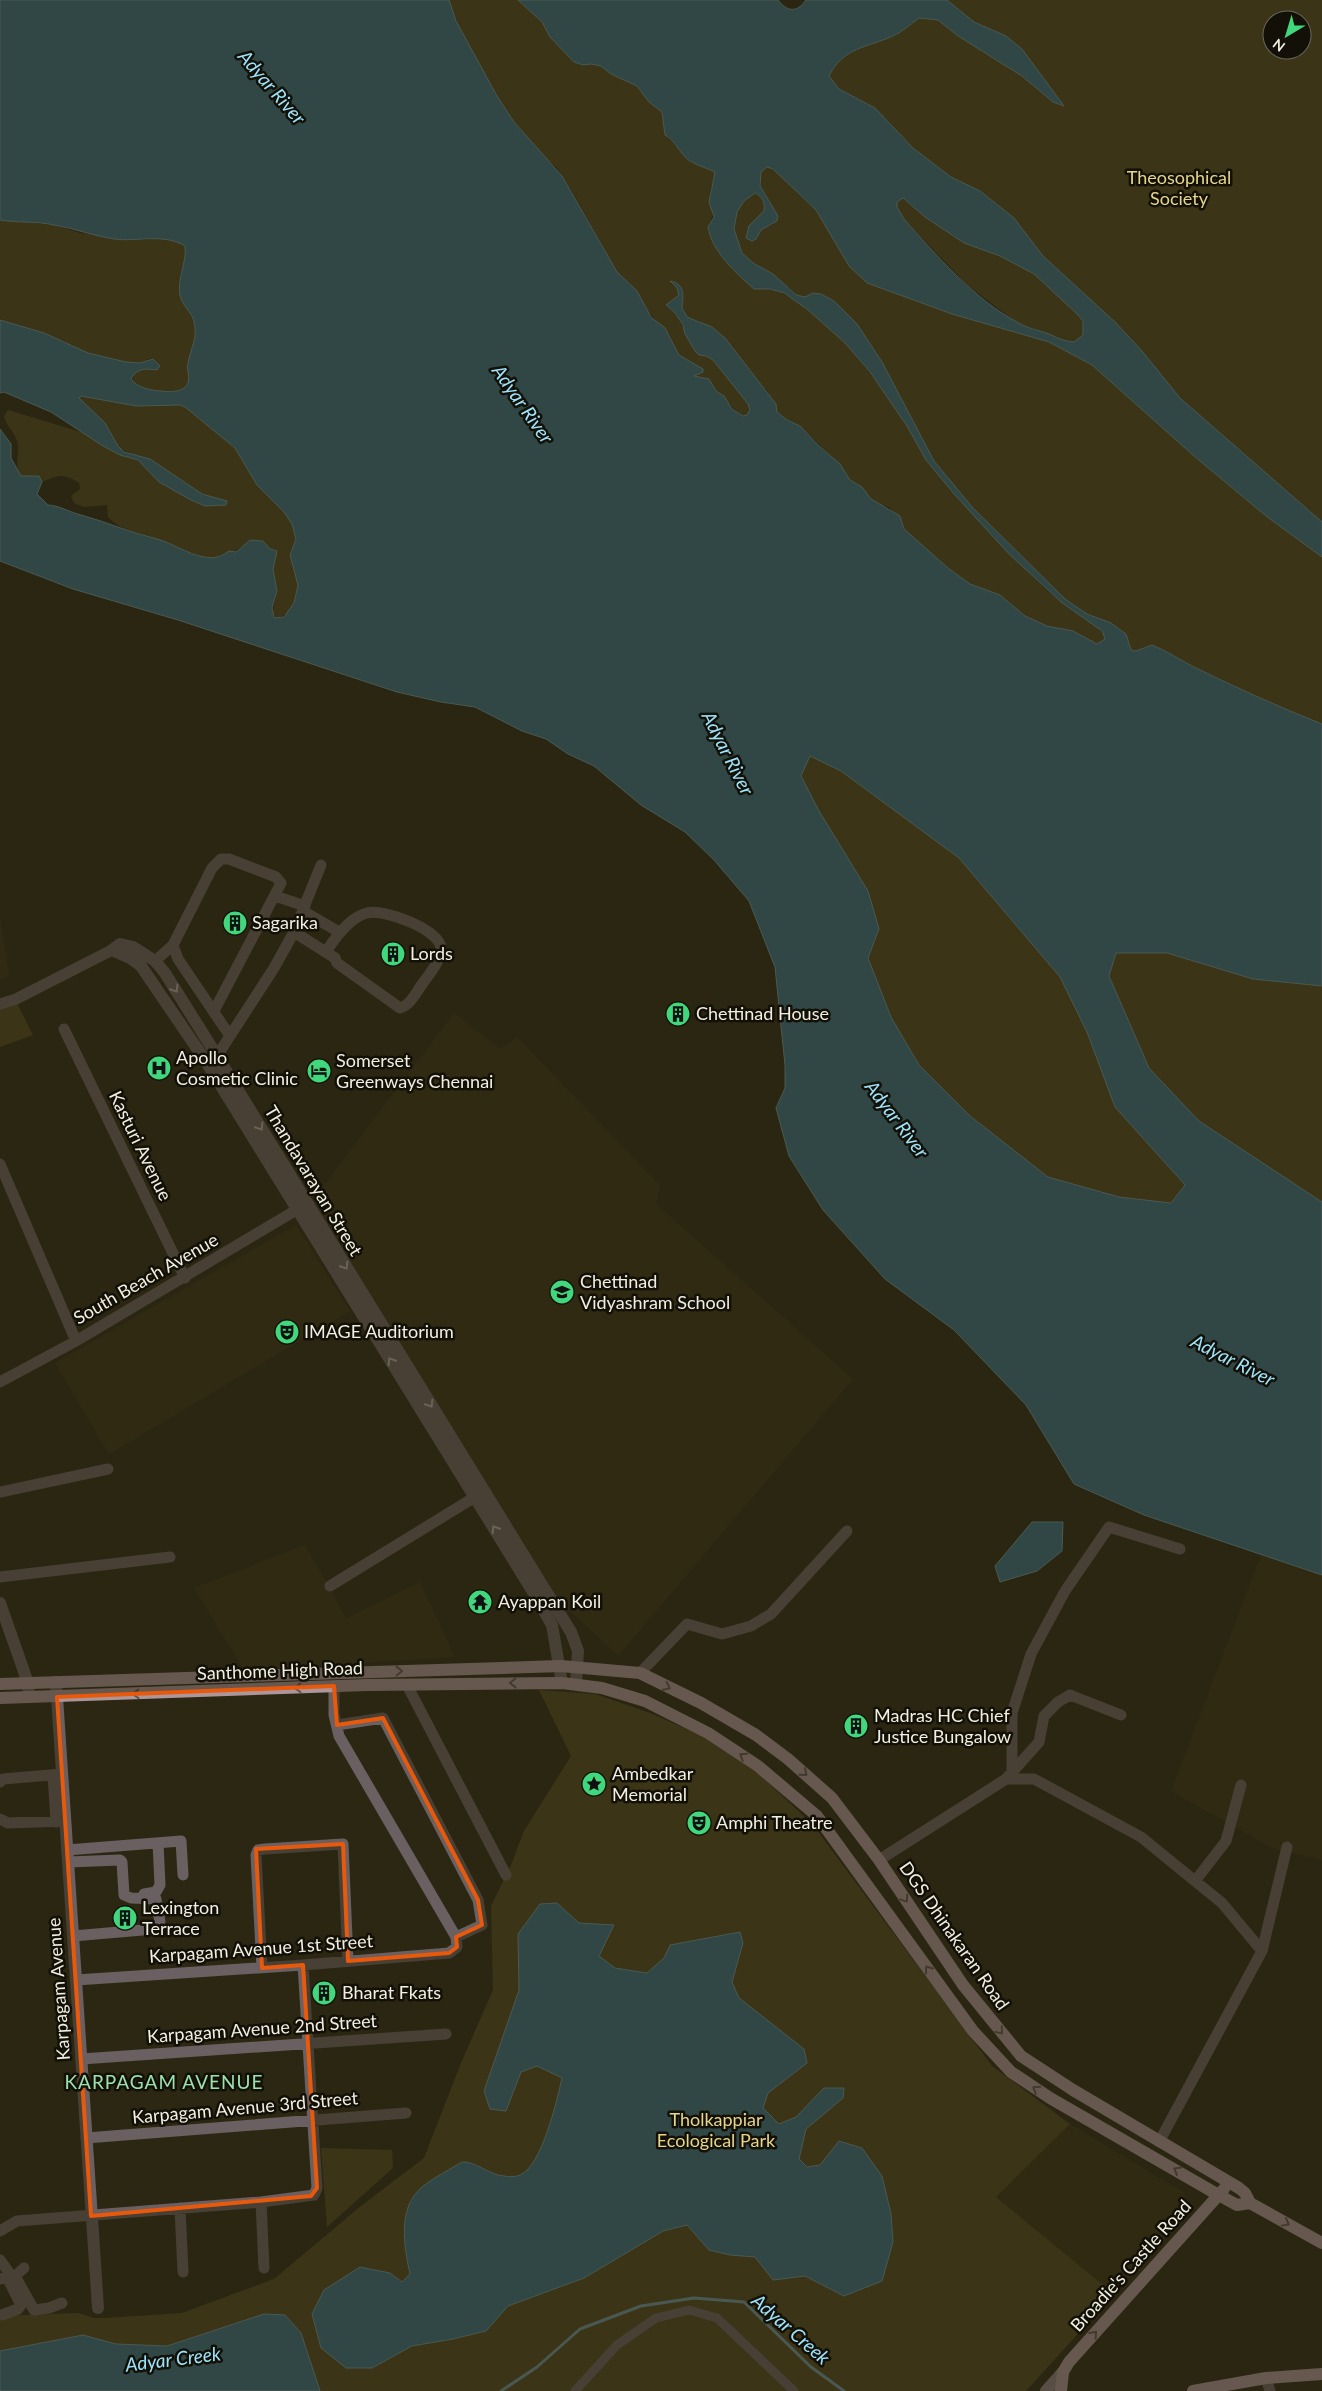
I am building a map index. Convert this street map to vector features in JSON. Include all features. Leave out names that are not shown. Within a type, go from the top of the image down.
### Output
[{"type":"main road","name":"DGS Dhinakaran Road","points":[[561,1666],[577,1666],[640,1674],[701,1703],[756,1735],[788,1759],[832,1798],[879,1860],[963,1985],[1021,2056],[1073,2090],[1245,2193],[1250,2203],[1322,2243]]},
{"type":"main road","name":"Santhome High Road","points":[[0,1684],[561,1666]]},
{"type":"main road","name":"Santhome High Road","points":[[0,1698],[334,1686],[562,1683]]},
{"type":"main road","points":[[562,1683],[602,1688],[645,1701],[708,1733],[758,1766],[817,1816],[973,2031],[1011,2072],[1050,2098],[1219,2195],[1237,2204],[1250,2203]]},
{"type":"main road","name":"Broadie's Castle Road","points":[[1063,2372],[1069,2362],[1229,2183]]},
{"type":"main road","points":[[1046,2391],[1063,2372]]},
{"type":"main road","points":[[1061,2391],[1063,2372]]},
{"type":"main road","points":[[1200,2390],[1266,2378],[1322,2374]]},
{"type":"street","points":[[154,961],[173,944],[212,868],[221,860],[229,858],[280,880],[275,896],[214,1011]]},
{"type":"street","points":[[212,1059],[230,1036],[274,968],[294,932],[321,865]]},
{"type":"street","points":[[275,896],[304,908],[339,932]]},
{"type":"street","points":[[294,932],[326,952],[360,980],[400,1008],[408,1004],[435,967],[441,948],[437,937],[421,927],[383,913],[367,913],[339,932],[326,952]]},
{"type":"street","name":"Thandavarayan Street","points":[[212,1059],[141,966],[130,958],[112,950],[120,944],[127,946],[154,961],[165,974],[212,1059],[408,1380],[570,1632],[578,1651],[576,1684]]},
{"type":"street","points":[[173,944],[178,959],[230,1036]]},
{"type":"street","points":[[0,1004],[16,999],[112,950]]},
{"type":"street","name":"Kasturi Avenue","points":[[64,1029],[185,1278]]},
{"type":"street","points":[[0,1164],[76,1341]]},
{"type":"street","name":"South Beach Avenue","points":[[0,1382],[76,1341],[185,1278],[301,1204]]},
{"type":"street","name":"Thandavarayan Street","points":[[408,1380],[475,1497],[552,1625],[561,1666],[562,1683]]},
{"type":"street","points":[[0,1492],[108,1469]]},
{"type":"street","points":[[330,1586],[475,1497]]},
{"type":"street","points":[[1009,1776],[1012,1713],[1031,1654],[1065,1591],[1109,1528],[1180,1549]]},
{"type":"street","points":[[640,1674],[687,1624],[722,1634],[751,1626],[771,1614],[847,1531]]},
{"type":"street","points":[[0,1577],[170,1557]]},
{"type":"street","points":[[0,1603],[28,1683],[29,1696]]},
{"type":"street","name":"Karpagam Avenue","points":[[56,1682],[61,1822],[68,1856],[98,2308]]},
{"type":"street","points":[[407,1685],[506,1875]]},
{"type":"street","points":[[334,1686],[336,1725],[339,1736],[456,1937],[482,1925],[478,1900],[383,1718],[336,1725]]},
{"type":"street","points":[[879,1860],[1009,1776],[1039,1742],[1044,1716],[1058,1702],[1070,1695],[1121,1715]]},
{"type":"street","points":[[0,1782],[3,1779],[58,1774]]},
{"type":"street","points":[[1009,1776],[1034,1780],[1132,1832],[1222,1903],[1262,1951]]},
{"type":"street","points":[[1195,1881],[1226,1841],[1241,1785]]},
{"type":"street","points":[[0,1819],[8,1823],[61,1822]]},
{"type":"street","points":[[68,1856],[127,1845],[180,1841],[183,1875]]},
{"type":"street","points":[[127,1845],[129,1890],[134,1895],[156,1892],[160,1885],[158,1843]]},
{"type":"street","points":[[262,1968],[256,1855],[258,1850],[265,1848],[343,1844],[348,1961]]},
{"type":"street","points":[[1159,2142],[1262,1951],[1288,1847]]},
{"type":"street","points":[[68,1856],[120,1860],[122,1862],[124,1894],[131,1898],[156,1899],[160,1922],[154,1929],[73,1936]]},
{"type":"street","name":"Karpagam Avenue 1st Street","points":[[76,1980],[449,1953],[457,1947],[456,1937]]},
{"type":"street","points":[[0,2231],[17,2221],[261,2202],[308,2197],[316,2193],[314,2120],[303,1965]]},
{"type":"street","name":"Karpagam Avenue 2nd Street","points":[[81,2059],[446,2034]]},
{"type":"street","name":"Karpagam Avenue 3rd Street","points":[[86,2138],[406,2113]]},
{"type":"street","points":[[261,2202],[264,2268]]},
{"type":"street","points":[[180,2208],[183,2272]]},
{"type":"street","points":[[0,2260],[11,2272],[34,2310],[49,2308],[62,2303]]},
{"type":"street","points":[[2,2315],[18,2309],[21,2305],[11,2272]]},
{"type":"street","points":[[575,2391],[617,2346],[656,2318],[689,2310],[718,2318],[794,2391]]},
{"type":"street","points":[[1266,2378],[1270,2391]]},
{"type":"highlighted area","points":[[334,1686],[337,1725],[383,1718],[478,1900],[482,1925],[456,1937],[457,1947],[449,1953],[348,1961],[343,1844],[256,1849],[262,1968],[303,1965],[317,2188],[311,2196],[91,2216],[57,1697]]},
{"type":"shaded area","points":[[0,916],[9,976],[0,980]]},
{"type":"shaded area","name":"Chettinad Vidyashram School","points":[[454,1013],[501,1049],[517,1037],[660,1185],[656,1204],[853,1379],[618,1656],[557,1598],[313,1200]]},
{"type":"shaded area","points":[[296,1225],[350,1311],[109,1454],[55,1363]]},
{"type":"shaded area","points":[[305,1545],[346,1618],[420,1582],[455,1657],[244,1670],[194,1588]]},
{"type":"shaded area","points":[[1261,1555],[1322,1575],[1322,1860],[1272,1848],[1171,1791]]},
{"type":"shaded area","points":[[1070,2124],[1183,2192],[1188,2206],[1182,2221],[1114,2294],[996,2197]]},
{"type":"green space","points":[[449,0],[518,0],[542,22],[550,37],[574,62],[583,65],[601,66],[611,74],[637,86],[649,102],[662,112],[665,135],[695,164],[705,166],[715,172],[710,192],[712,218],[708,227],[714,245],[726,261],[754,289],[775,291],[797,301],[819,318],[841,339],[880,386],[907,425],[924,457],[942,479],[1034,578],[1063,603],[1093,623],[1105,639],[1097,644],[1073,631],[1047,626],[1025,616],[1009,602],[991,592],[970,584],[948,568],[904,529],[889,507],[880,505],[871,499],[858,484],[850,480],[829,454],[800,426],[787,420],[777,412],[768,392],[744,365],[700,321],[687,317],[682,309],[682,290],[670,283],[677,288],[679,295],[669,303],[668,308],[675,313],[699,355],[713,360],[748,404],[750,410],[747,415],[744,416],[735,409],[716,391],[709,381],[694,376],[693,363],[679,355],[670,336],[646,309],[637,291],[617,272],[557,168],[546,159],[514,122],[497,96],[456,21]]},
{"type":"green space","name":"Theosophical Society","points":[[947,0],[1322,0],[1322,522],[1180,398],[1142,351],[1115,322],[1043,256],[1014,218],[980,191],[951,177],[913,148],[875,108],[839,89],[829,76],[835,66],[849,54],[896,34],[919,18],[938,20],[958,36],[1022,76],[1053,102],[1063,106],[1022,49],[1006,36],[974,22]]},
{"type":"green space","points":[[768,167],[781,175],[816,210],[849,266],[917,302],[1049,342],[1092,365],[1194,456],[1266,516],[1322,557],[1322,724],[1227,683],[1152,645],[1136,651],[1131,650],[1126,634],[1111,623],[1087,614],[1065,599],[973,508],[934,461],[882,362],[857,324],[834,301],[821,294],[813,293],[805,297],[796,295],[773,274],[753,263],[742,253],[734,229],[737,212],[744,201],[755,193],[764,203],[764,211],[749,226],[761,230],[774,224],[769,201],[760,186],[761,172]]},
{"type":"green space","points":[[902,198],[925,217],[964,243],[1000,256],[1034,274],[1083,321],[1083,335],[1074,342],[1060,341],[1049,334],[1016,322],[966,284],[904,219],[897,207],[897,202]]},
{"type":"green space","points":[[0,220],[55,225],[80,233],[142,240],[165,238],[177,241],[185,246],[180,287],[195,328],[196,337],[190,357],[189,379],[184,389],[171,392],[157,391],[132,381],[135,372],[148,367],[154,370],[152,358],[141,363],[127,364],[111,360],[72,348],[0,320]]},
{"type":"green space","points":[[80,396],[136,406],[180,405],[185,407],[235,448],[257,485],[284,512],[292,524],[296,539],[291,550],[298,585],[290,612],[278,618],[272,616],[277,591],[273,569],[276,550],[270,549],[263,541],[252,541],[222,557],[214,558],[198,555],[159,540],[148,539],[119,525],[108,517],[107,505],[84,507],[74,503],[71,496],[80,489],[79,483],[65,476],[42,482],[41,480],[21,476],[17,463],[17,441],[4,416],[8,410],[84,433],[103,446],[143,463],[159,482],[205,506],[226,505],[227,501],[202,494],[131,453],[120,449],[105,423],[80,401]]},
{"type":"green space","points":[[810,755],[841,771],[959,858],[1060,977],[1087,1032],[1165,1163],[1185,1186],[1171,1203],[1119,1197],[1048,1177],[970,1116],[919,1065],[891,1017],[868,958],[879,929],[801,776]]},
{"type":"green space","points":[[1115,953],[1167,953],[1253,979],[1322,986],[1322,1202],[1199,1121],[1149,1068],[1109,976]]},
{"type":"green space","points":[[15,999],[33,1035],[0,1047],[0,1005]]},
{"type":"green space","name":"Tholkappiar Ecological Park","points":[[539,1690],[595,1694],[650,1713],[700,1735],[759,1774],[813,1825],[992,2066],[1070,2124],[996,2197],[1114,2294],[1026,2391],[0,2391],[0,2316],[78,2313],[94,2318],[106,2318],[182,2313],[274,2279],[361,2206],[424,2158],[461,2063],[493,1990],[491,1906],[511,1865],[524,1831],[571,1756]]},
{"type":"green space","points":[[321,2148],[392,2150],[393,2168],[327,2227]]},
{"type":"water","name":"Adyar River","points":[[0,0],[449,0],[456,21],[497,96],[514,122],[562,176],[617,272],[637,291],[651,317],[665,328],[679,355],[703,369],[703,372],[694,376],[709,379],[716,391],[724,396],[732,409],[743,416],[747,415],[750,410],[748,404],[713,360],[699,355],[695,351],[685,334],[683,325],[675,313],[666,305],[679,295],[677,288],[670,281],[681,288],[683,295],[682,308],[687,317],[712,327],[725,338],[776,404],[777,412],[787,420],[800,426],[840,464],[850,480],[862,487],[871,499],[900,516],[904,529],[948,568],[970,584],[1000,595],[1025,616],[1047,626],[1073,631],[1097,644],[1105,639],[1102,631],[1061,602],[1009,554],[955,495],[926,460],[907,426],[870,372],[845,343],[807,309],[784,293],[770,289],[754,289],[726,261],[714,245],[708,227],[714,217],[709,202],[715,172],[689,160],[665,135],[662,112],[649,102],[637,86],[611,74],[601,66],[583,65],[574,62],[550,37],[542,22],[518,0],[778,0],[788,9],[796,9],[806,0],[947,0],[974,22],[1006,36],[1022,49],[1064,106],[1053,102],[1022,76],[958,36],[938,20],[919,18],[896,34],[856,50],[842,59],[829,76],[839,89],[875,108],[913,148],[951,177],[980,191],[1014,218],[1043,256],[1115,322],[1142,351],[1180,398],[1322,522],[1322,557],[1266,516],[1194,456],[1092,365],[1049,342],[952,314],[867,283],[849,266],[816,210],[773,169],[767,167],[761,172],[760,186],[778,216],[777,221],[761,230],[756,239],[752,241],[746,238],[749,226],[764,211],[763,200],[755,193],[744,201],[737,212],[734,229],[742,253],[753,263],[773,274],[796,295],[805,297],[813,293],[821,294],[834,301],[857,324],[882,362],[934,461],[973,508],[1065,599],[1087,614],[1111,623],[1126,634],[1131,650],[1136,651],[1152,645],[1227,683],[1322,724],[1322,986],[1253,979],[1167,953],[1116,953],[1109,976],[1149,1068],[1199,1121],[1322,1202],[1322,1575],[1144,1515],[1074,1484],[1026,1405],[954,1330],[885,1279],[823,1210],[789,1156],[776,1108],[785,1088],[785,1065],[775,967],[749,901],[714,860],[685,832],[641,805],[594,766],[568,754],[546,739],[522,731],[475,707],[441,702],[397,692],[178,620],[73,589],[0,561],[0,429],[11,444],[11,458],[21,476],[39,476],[42,482],[37,494],[48,505],[163,541],[204,557],[214,558],[229,551],[236,552],[250,540],[263,541],[270,549],[277,551],[273,569],[277,591],[272,608],[274,618],[284,617],[294,603],[298,585],[290,555],[296,539],[292,524],[284,512],[257,485],[235,448],[185,407],[180,405],[136,406],[81,396],[79,398],[105,423],[118,446],[124,452],[150,459],[202,494],[227,501],[226,505],[205,506],[189,499],[159,482],[138,460],[120,455],[103,446],[51,412],[4,392],[0,393],[0,320],[44,333],[88,353],[126,362],[140,363],[153,359],[160,366],[157,370],[146,369],[136,372],[131,379],[133,382],[145,388],[158,391],[173,391],[184,388],[189,379],[188,363],[195,333],[193,318],[183,302],[179,289],[185,258],[185,246],[168,240],[114,239],[61,226],[0,220]],"holes":[[[903,198],[925,217],[964,243],[1000,256],[1034,274],[1083,321],[1083,335],[1074,342],[1061,339],[1021,324],[986,301],[956,275],[904,219],[897,207],[897,202]],[[810,756],[841,771],[959,858],[1060,977],[1087,1032],[1115,1107],[1185,1185],[1171,1203],[1119,1197],[1048,1177],[970,1116],[919,1065],[891,1017],[868,958],[879,929],[868,891],[819,811],[801,776]]]},
{"type":"water","points":[[1032,1522],[1063,1522],[1062,1551],[1037,1571],[1000,1582],[995,1566]]},
{"type":"water","points":[[557,1903],[579,1923],[614,1925],[599,1956],[615,1968],[647,1973],[664,1958],[670,1945],[740,1932],[743,1943],[732,1982],[739,1998],[804,2049],[807,2063],[768,2093],[763,2108],[779,2124],[796,2117],[824,2088],[844,2088],[843,2098],[806,2129],[799,2159],[807,2167],[820,2165],[839,2141],[862,2148],[882,2176],[891,2214],[893,2242],[882,2281],[844,2296],[805,2276],[773,2280],[755,2257],[730,2255],[709,2250],[687,2225],[663,2231],[584,2278],[508,2306],[486,2331],[412,2346],[372,2368],[346,2368],[321,2348],[312,2314],[324,2290],[360,2267],[390,2273],[402,2282],[410,2274],[404,2228],[406,2216],[414,2196],[422,2187],[462,2162],[467,2162],[498,2175],[518,2176],[528,2169],[542,2146],[562,2078],[537,2066],[521,2072],[506,2111],[490,2109],[484,2091],[519,1990],[518,1934],[540,1904]]},
{"type":"water","points":[[264,2314],[285,2315],[301,2333],[320,2391],[0,2391],[0,2351],[83,2335],[116,2344],[167,2346]]},
{"type":"waterway","name":"Adyar Creek","points":[[501,2391],[537,2367],[580,2329],[641,2306],[694,2298],[744,2302],[811,2367],[844,2391]]},
{"type":"place","name":"Sagarika","points":[[235,923]]},
{"type":"place","name":"Lords","points":[[393,954]]},
{"type":"place","name":"Chettinad House","points":[[678,1014]]},
{"type":"place","name":"Apollo Cosmetic Clinic","points":[[159,1068]]},
{"type":"place","name":"Somerset Greenways Chennai","points":[[319,1071]]},
{"type":"place","name":"Chettinad Vidyashram School","points":[[562,1292]]},
{"type":"place","name":"IMAGE Auditorium","points":[[287,1332]]},
{"type":"place","name":"Ayappan Koil","points":[[480,1602]]},
{"type":"place","name":"Madras HC Chief Justice Bungalow","points":[[856,1726]]},
{"type":"place","name":"Ambedkar Memorial","points":[[594,1784]]},
{"type":"place","name":"Amphi Theatre","points":[[699,1823]]},
{"type":"place","name":"Lexington Terrace","points":[[125,1918]]},
{"type":"place","name":"Bharat Fkats","points":[[324,1993]]},
{"type":"district","name":"KARPAGAM AVENUE","points":[[164,2082]]}]
